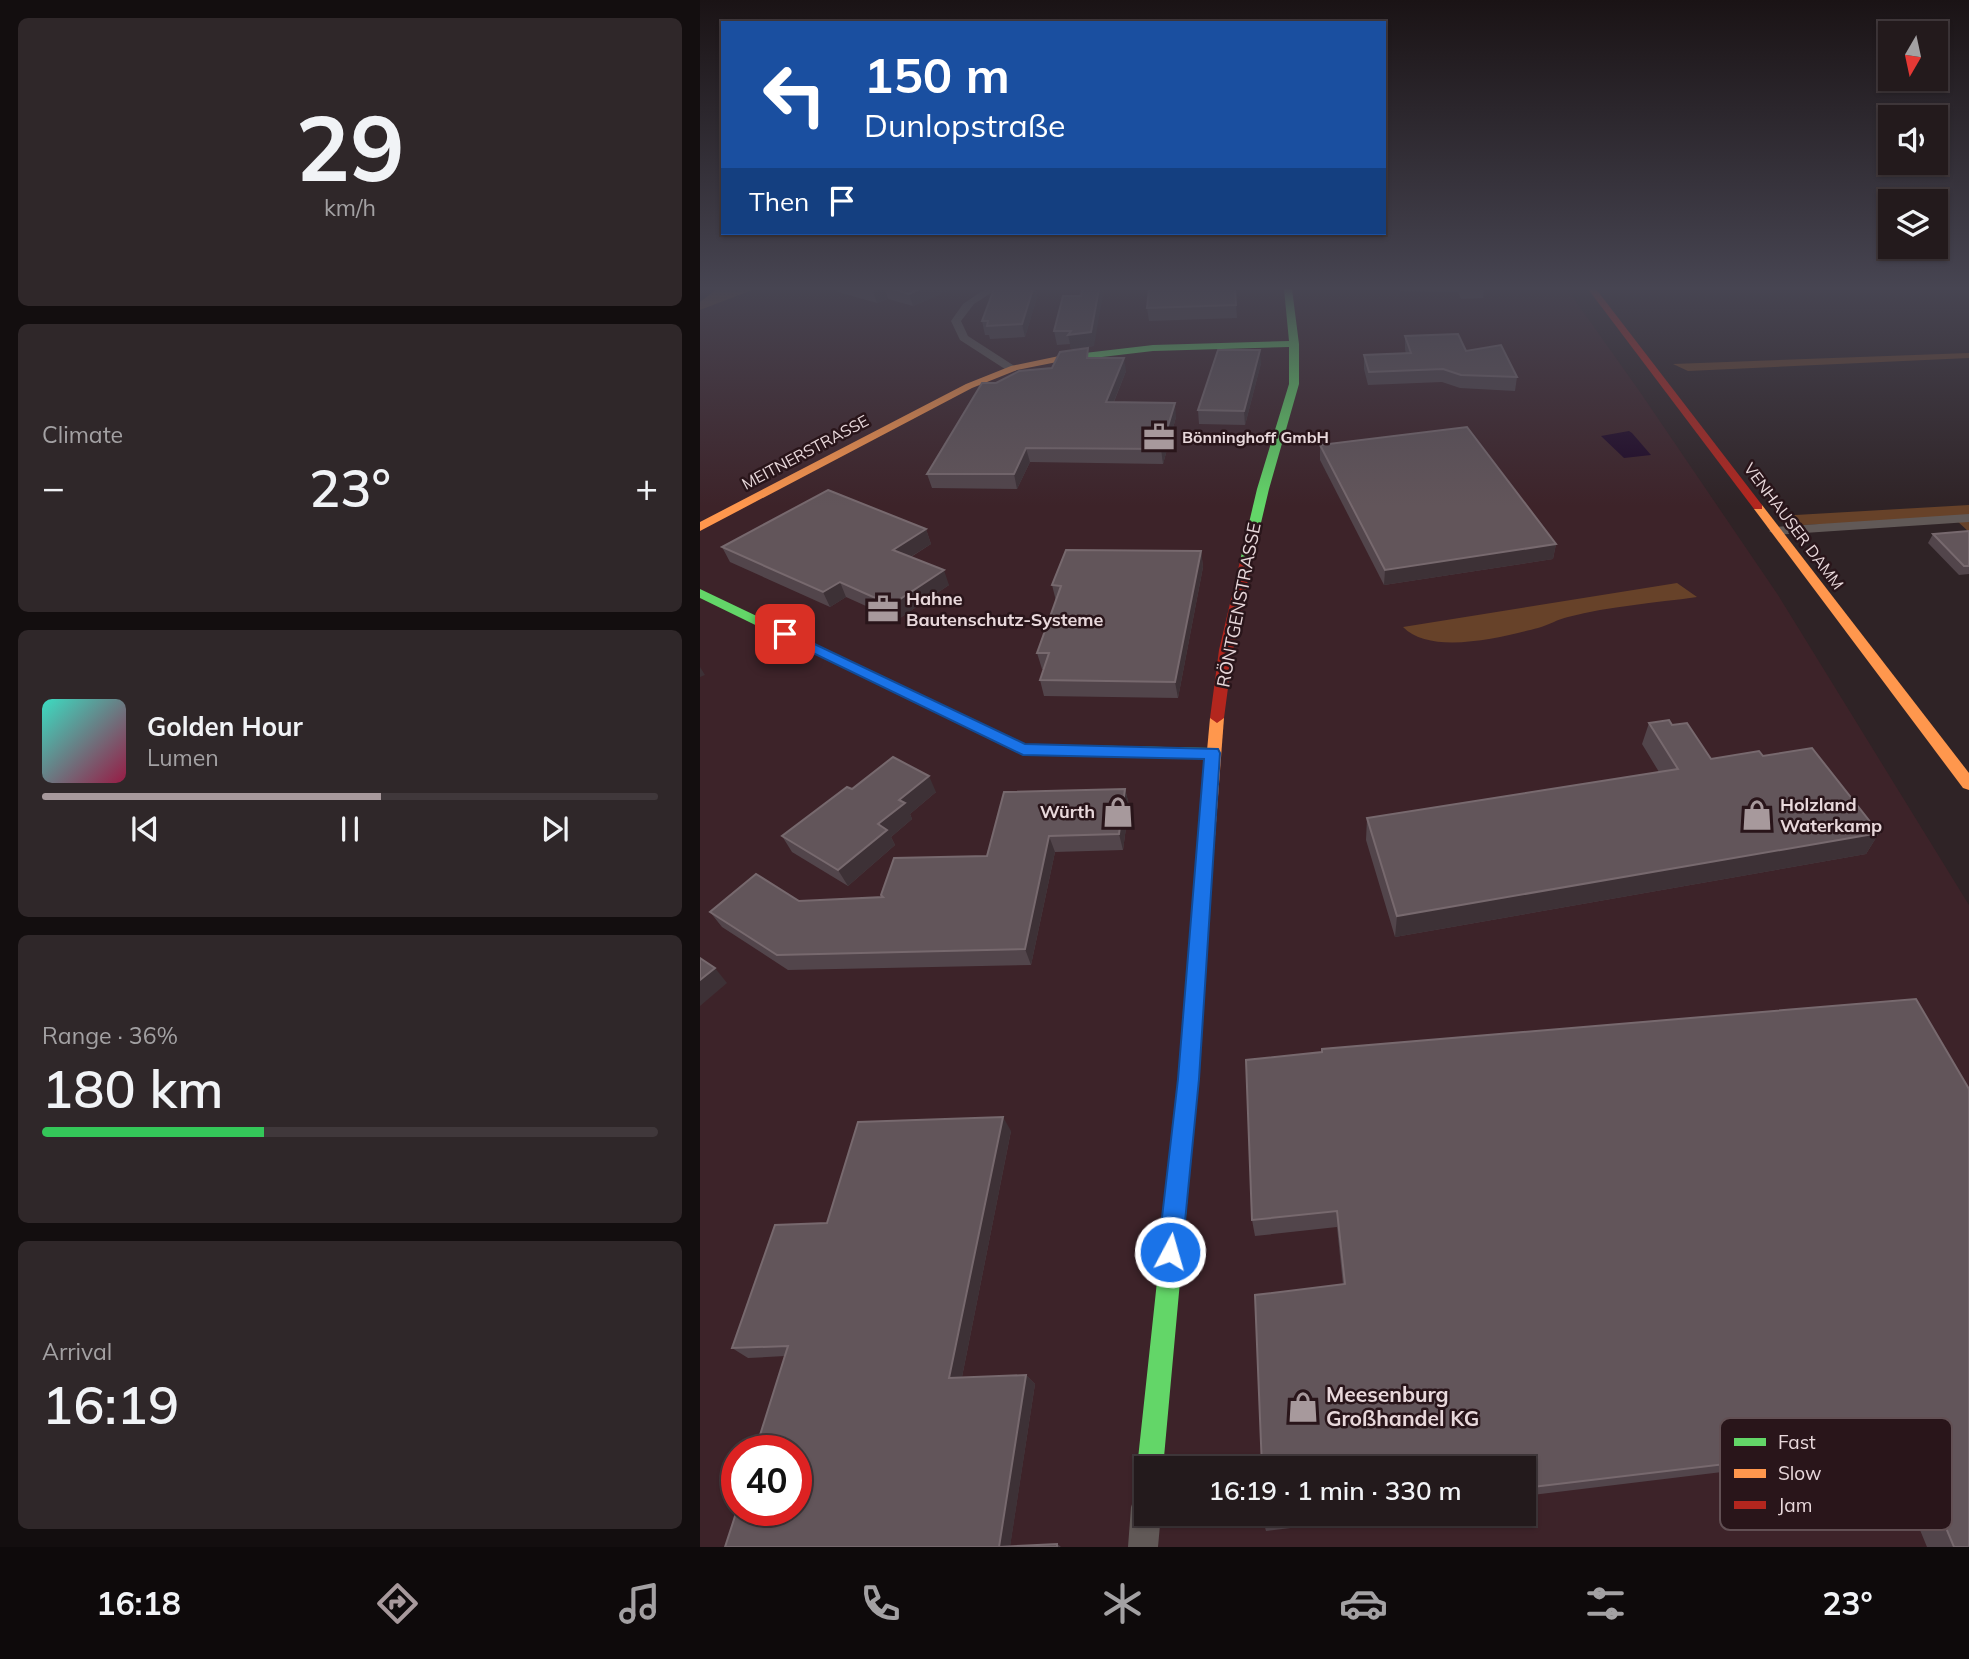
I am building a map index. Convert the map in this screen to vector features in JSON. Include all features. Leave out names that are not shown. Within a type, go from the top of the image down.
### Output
[{"type":"street","points":[[1000,361],[1012,369]]},
{"type":"street","name":"MEITNERSTRASSE","points":[[700,527],[969,386],[1012,369],[1045,361]]},
{"type":"street","name":"RÖNTGENSTRASSE","points":[[1151,1456],[1187,1095],[1212,753],[1226,650],[1263,489],[1294,384],[1294,361]]},
{"type":"street","name":"VENHAUSER DAMM","points":[[1647,361],[1969,785]]},
{"type":"street","points":[[1776,531],[1969,518]]},
{"type":"street","points":[[700,593],[1023,749],[1212,753]]},
{"type":"street","points":[[1143,1547],[1145,1526]]},
{"type":"shaded area","points":[[700,361],[1618,361],[1778,595],[1969,905],[1969,1547],[700,1547]]},
{"type":"shaded area","points":[[1749,361],[1900,361],[1688,371],[1673,364]]},
{"type":"shaded area","points":[[1629,431],[1651,455],[1624,458],[1601,436]]},
{"type":"shaded area","points":[[1969,505],[1969,532],[1955,519],[1804,525],[1781,522],[1778,516]]},
{"type":"shaded area","points":[[1677,583],[1697,597],[1584,613],[1506,636],[1468,642],[1431,641],[1415,636],[1403,627]]},
{"type":"building","points":[[1055,361],[1123,361],[1106,402],[1175,403],[1161,449],[1026,448],[1014,474],[927,474],[982,383],[996,383],[1019,371],[1052,368]]},
{"type":"building","points":[[1214,361],[1257,361],[1244,411],[1198,410]]},
{"type":"building","points":[[1366,361],[1509,361],[1517,377],[1461,375],[1443,369],[1369,372]]},
{"type":"building","points":[[1467,427],[1556,544],[1385,570],[1320,445]]},
{"type":"building","points":[[828,490],[926,529],[893,550],[944,570],[891,605],[840,582],[823,592],[722,547]]},
{"type":"building","points":[[1969,531],[1969,566],[1964,566],[1933,534]]},
{"type":"building","points":[[1066,550],[1201,551],[1175,682],[1040,680],[1049,653],[1037,653],[1061,586],[1052,585]]},
{"type":"building","points":[[1669,720],[1672,725],[1687,723],[1711,759],[1759,751],[1763,756],[1812,748],[1879,833],[1397,916],[1367,818],[1678,769],[1649,723]]},
{"type":"building","points":[[893,757],[929,776],[899,800],[905,803],[878,824],[887,830],[838,870],[782,836],[847,787],[852,789]]},
{"type":"building","points":[[1125,789],[1119,834],[1049,836],[1025,949],[777,955],[710,912],[756,874],[799,901],[883,897],[881,895],[894,858],[987,856],[1004,792]]},
{"type":"building","points":[[700,958],[715,968],[700,980]]},
{"type":"building","points":[[1916,999],[1969,1089],[1969,1547],[1954,1547],[1947,1530],[1952,1530],[1952,1418],[1720,1418],[1720,1465],[1536,1487],[1536,1456],[1262,1456],[1255,1295],[1345,1284],[1337,1211],[1252,1220],[1246,1060],[1322,1052],[1322,1049]]},
{"type":"building","points":[[1003,1117],[949,1378],[1026,1375],[999,1547],[725,1547],[732,1526],[812,1526],[812,1435],[760,1435],[788,1346],[732,1348],[775,1225],[827,1223],[858,1122]]},
{"type":"building","points":[[1057,1544],[1057,1547],[999,1547]]},
{"type":"traffic: fast","points":[[1246,561],[1263,489],[1294,384],[1294,361]]},
{"type":"traffic: fast","points":[[700,593],[1023,749],[1212,753]]},
{"type":"traffic: fast","points":[[1151,1456],[1187,1095],[1196,968]]},
{"type":"traffic: slow","points":[[700,527],[969,386],[1014,368],[1048,361]]},
{"type":"traffic: slow","points":[[1758,507],[1969,784]]},
{"type":"traffic: slow","points":[[1196,968],[1217,718]]},
{"type":"traffic: jam","points":[[1647,361],[1758,507]]},
{"type":"traffic: jam","points":[[1217,718],[1226,650],[1246,561]]},
{"type":"place","name":"Bönninghoff GmbH","points":[[1159,437]]},
{"type":"place","name":"Hahne Bautenschutz-Systeme","points":[[883,609]]},
{"type":"place","name":"Würth","points":[[1118,812]]},
{"type":"place","name":"Holzland Waterkamp","points":[[1757,815]]},
{"type":"place","name":"Meesenburg Großhandel KG","points":[[1303,1407]]},
{"type":"route","points":[[785,634],[1023,749],[1212,753],[1188,1079],[1170,1252]]}]
